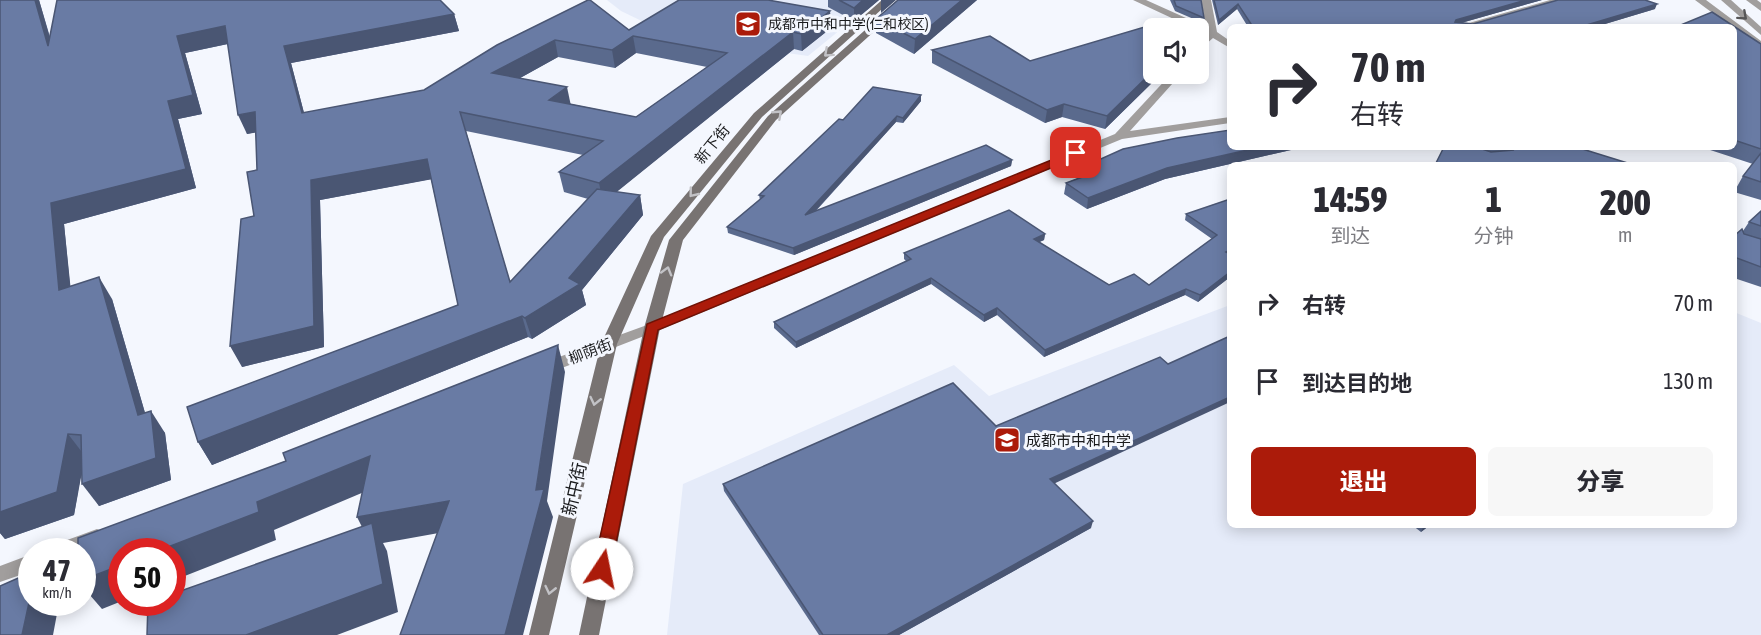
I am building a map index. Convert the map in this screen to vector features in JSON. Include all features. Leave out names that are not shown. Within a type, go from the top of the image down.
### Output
[{"type":"main road","name":"新下街","points":[[609,344],[658,236],[758,115],[887,0]]},
{"type":"main road","name":"新下街","points":[[651,328],[676,240],[772,118],[904,0]]},
{"type":"main road","points":[[589,635],[651,328]]},
{"type":"main road","name":"新中街","points":[[539,635],[609,344]]},
{"type":"street","points":[[1138,0],[1212,33],[1227,43]]},
{"type":"street","points":[[1206,0],[1212,33]]},
{"type":"street","points":[[1471,24],[1560,0]]},
{"type":"street","points":[[1700,0],[1732,24]]},
{"type":"street","points":[[1726,0],[1761,32]]},
{"type":"street","points":[[1751,0],[1761,8]]},
{"type":"street","points":[[1737,28],[1761,46]]},
{"type":"street","points":[[1209,36],[1212,33]]},
{"type":"street","points":[[1119,136],[1167,84]]},
{"type":"street","points":[[1119,136],[1227,120]]},
{"type":"street","name":"柳荫街","points":[[532,373],[651,328],[1119,136]]},
{"type":"street","points":[[1450,150],[1488,162]]},
{"type":"street","points":[[95,538],[113,531]]},
{"type":"street","points":[[0,574],[18,567]]},
{"type":"shaded area","name":"成都市中和中学(仁和校区)","points":[[607,0],[877,0],[808,56],[675,37],[621,11]]},
{"type":"shaded area","name":"成都市中和中学","points":[[1227,306],[1227,528],[1737,528],[1737,313],[1761,323],[1761,635],[667,635],[683,484],[954,365],[989,396]]},
{"type":"building","points":[[0,0],[35,0],[48,46],[57,0],[440,0],[454,14],[284,46],[302,113],[424,90],[497,45],[588,0],[629,30],[679,0],[768,0],[830,11],[801,34],[793,32],[599,183],[559,172],[603,141],[460,112],[510,282],[597,189],[640,195],[569,278],[580,284],[525,318],[522,316],[198,442],[187,407],[458,305],[427,159],[311,180],[314,326],[230,346],[241,219],[254,216],[247,172],[257,170],[255,112],[238,115],[225,26],[177,36],[193,95],[168,101],[186,169],[51,203],[59,290],[99,277],[138,415],[151,411],[156,458],[82,484],[81,435],[68,434],[57,492],[0,512]],"holes":[[[633,36],[727,53],[636,117],[549,100],[567,87],[492,73],[555,40],[612,50]]]},
{"type":"building","points":[[839,0],[863,0],[854,8]]},
{"type":"building","points":[[898,0],[962,0],[915,39],[876,19]]},
{"type":"building","points":[[1174,0],[1201,0],[1204,18],[1176,6]]},
{"type":"building","points":[[1214,0],[1526,0],[1455,22],[1473,24],[1251,24],[1238,4],[1219,20]]},
{"type":"building","points":[[1558,0],[1645,0],[1657,4],[1590,24],[1473,24]]},
{"type":"building","points":[[1712,12],[1730,24],[1683,24]]},
{"type":"building","points":[[1143,27],[1143,81],[1107,116],[1064,104],[1047,110],[932,50],[990,36],[1030,61]]},
{"type":"building","points":[[1737,28],[1761,44],[1761,149],[1737,141]]},
{"type":"building","points":[[873,87],[921,95],[903,118],[897,116],[805,215],[986,145],[1012,160],[793,248],[727,227],[764,196],[759,195],[839,119],[843,120]]},
{"type":"building","points":[[1227,130],[1227,150],[1248,150],[1167,168],[1088,198],[1066,183],[1096,172],[1085,166],[1123,149]]},
{"type":"building","points":[[1442,150],[1491,152],[1586,150],[1624,162],[1436,162]]},
{"type":"building","points":[[1761,153],[1761,182],[1743,176]]},
{"type":"building","points":[[1227,200],[1227,274],[1200,295],[1186,289],[1045,350],[997,308],[984,315],[931,278],[796,342],[774,322],[911,259],[904,253],[1009,210],[1045,234],[1034,239],[1109,285],[1134,274],[1149,285],[1217,235],[1186,214]]},
{"type":"building","points":[[1761,211],[1761,226],[1749,222]]},
{"type":"building","points":[[1742,229],[1744,234],[1761,239],[1761,267],[1737,258],[1737,233]]},
{"type":"building","points":[[1227,337],[1227,398],[1050,479],[1093,521],[887,635],[823,635],[723,484],[953,383],[996,426],[1160,357],[1168,364]]},
{"type":"building","points":[[558,345],[536,490],[544,489],[505,635],[400,635],[449,501],[357,517],[370,456],[257,502],[259,512],[186,540],[186,538],[108,538],[108,570],[96,575],[96,538],[78,538],[286,461],[283,453]]},
{"type":"building","points":[[372,523],[383,584],[246,635],[147,635],[148,616],[186,616],[186,589]]},
{"type":"building","points":[[18,578],[18,616],[26,616],[22,635],[0,635],[0,586]]},
{"type":"place","name":"成都市中和中学(仁和校区)","points":[[748,24]]},
{"type":"place","name":"成都市中和中学","points":[[1007,440]]},
{"type":"route","points":[[602,569],[651,328],[1076,153]]}]
